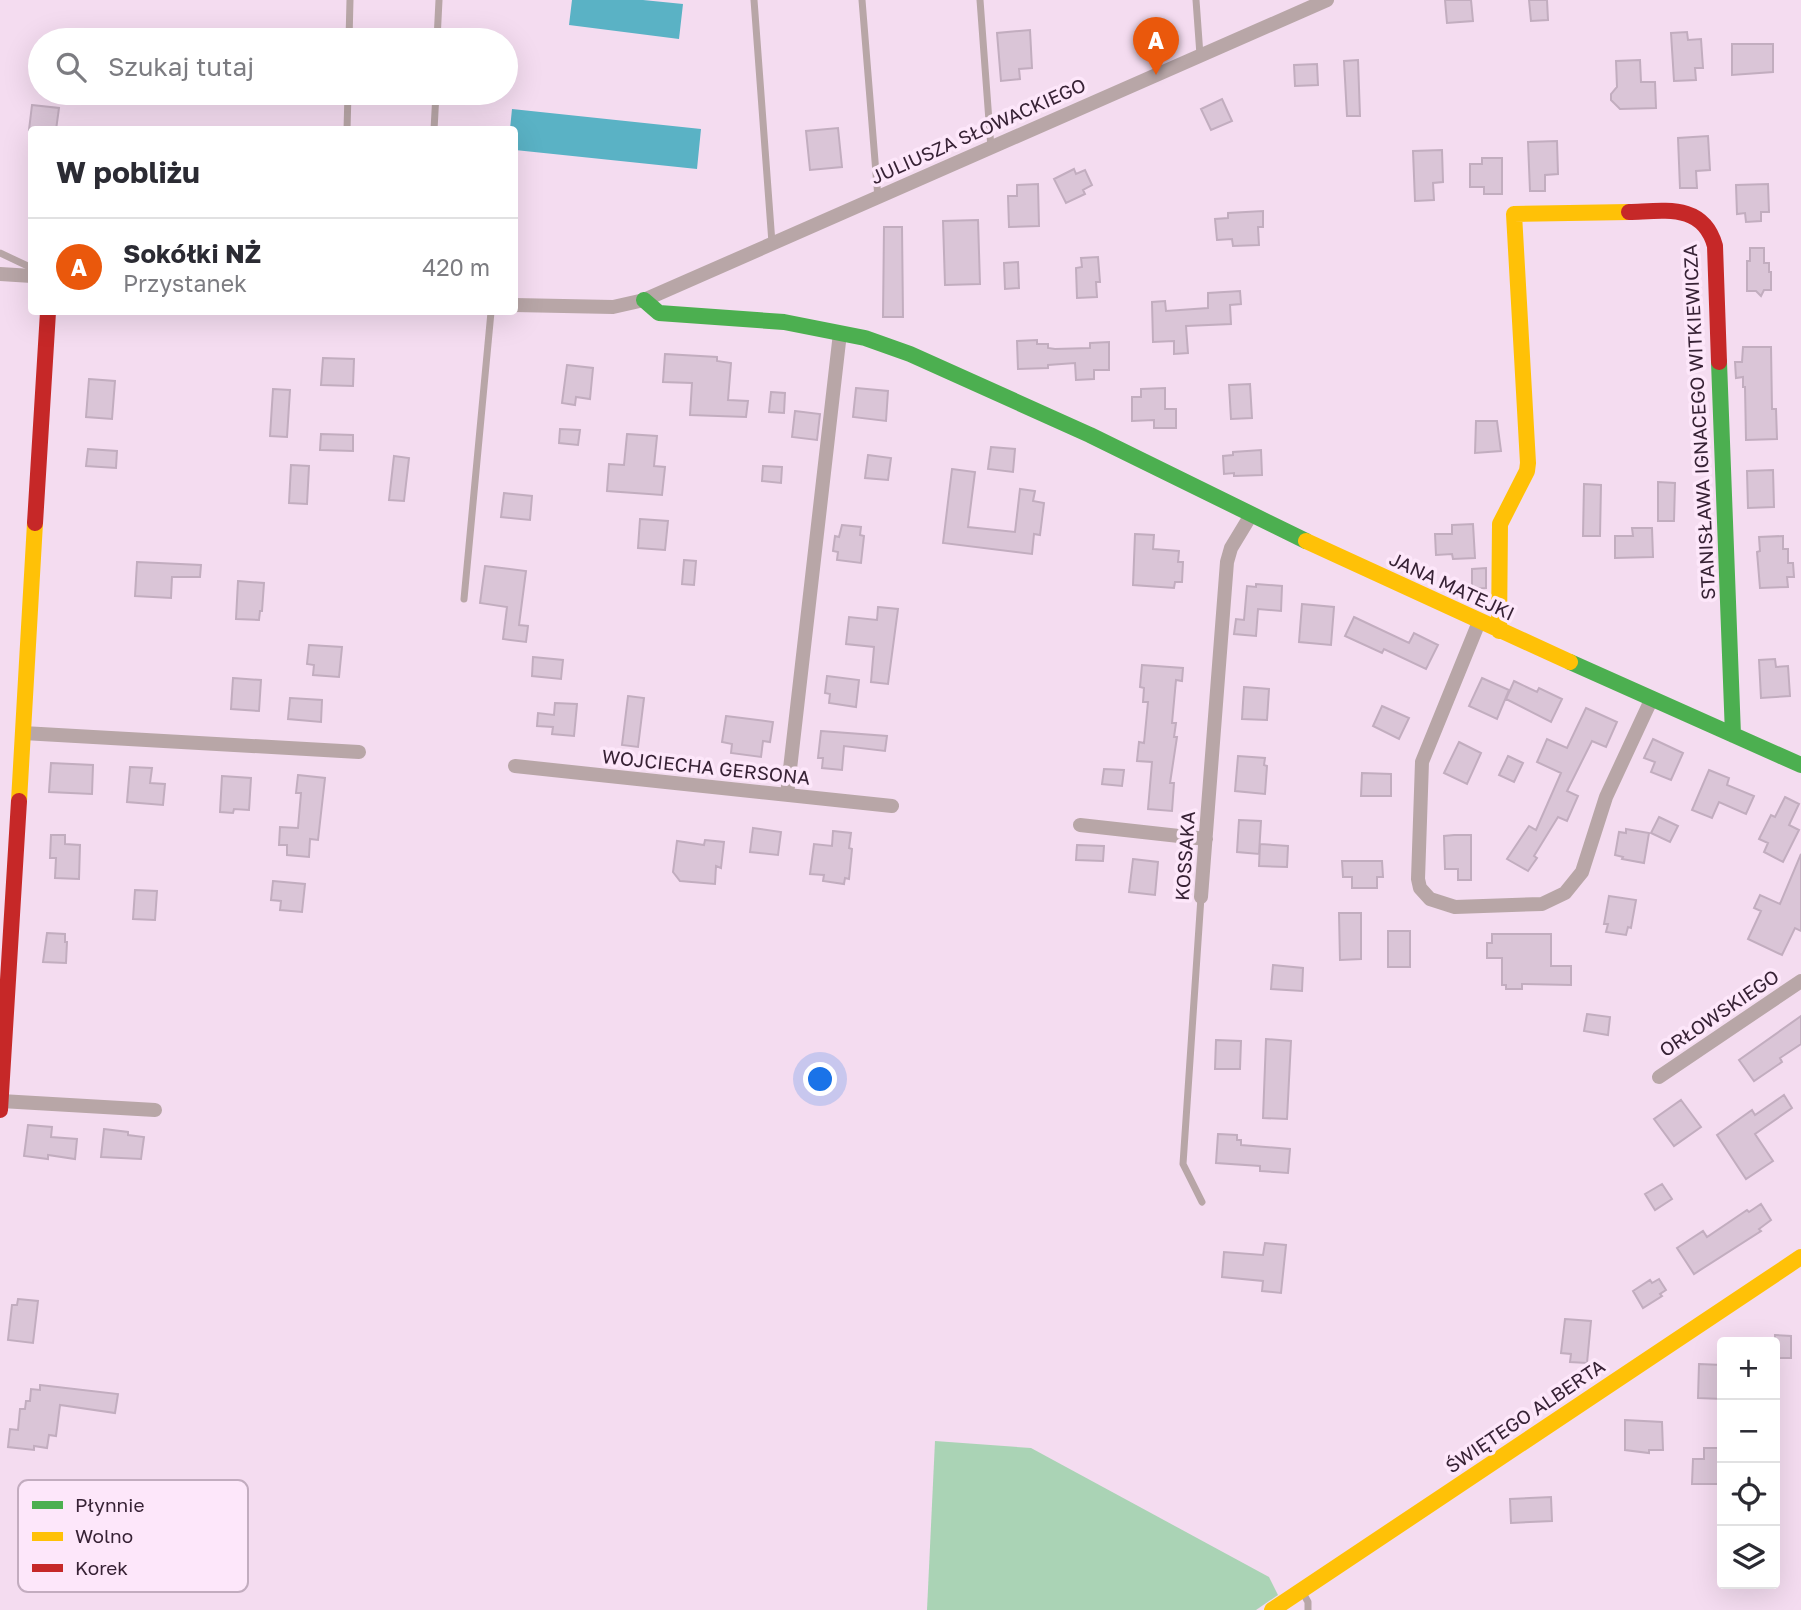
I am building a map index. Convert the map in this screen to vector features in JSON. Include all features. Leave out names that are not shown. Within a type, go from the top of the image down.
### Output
[{"type":"street","name":"JULIUSZA SŁOWACKIEGO","points":[[518,305],[613,307],[644,300],[1327,0]]},
{"type":"street","name":"STANISŁAWA IGNACEGO WITKIEWICZA","points":[[1499,631],[1500,524],[1528,463],[1514,214],[1674,211],[1692,214],[1706,226],[1715,246],[1733,735]]},
{"type":"street","points":[[0,274],[28,276]]},
{"type":"street","points":[[644,300],[659,313],[784,322],[839,332],[787,795]]},
{"type":"street","points":[[0,1110],[48,315]]},
{"type":"street","name":"JANA MATEJKI","points":[[839,332],[910,354],[1090,435],[1251,515],[1479,622],[1801,765]]},
{"type":"street","name":"KOSSAKA","points":[[1201,897],[1227,562],[1230,548],[1251,515]]},
{"type":"street","points":[[1479,622],[1422,762],[1418,879],[1423,892],[1435,902],[1455,907],[1542,904],[1565,893],[1582,872],[1606,797],[1652,698]]},
{"type":"street","points":[[23,733],[359,752]]},
{"type":"street","name":"WOJCIECHA GERSONA","points":[[515,765],[892,806]]},
{"type":"street","points":[[1080,825],[1206,839]]},
{"type":"street","name":"ORŁOWSKIEGO","points":[[1659,1077],[1801,981]]},
{"type":"street","points":[[0,1101],[155,1110]]},
{"type":"street","name":"ŚWIĘTEGO ALBERTA","points":[[1272,1610],[1801,1257]]},
{"type":"lane","points":[[349,28],[350,0]]},
{"type":"lane","points":[[438,28],[439,0]]},
{"type":"lane","points":[[754,0],[772,243]]},
{"type":"lane","points":[[862,0],[878,198]]},
{"type":"lane","points":[[980,0],[990,148]]},
{"type":"lane","points":[[1196,0],[1200,55]]},
{"type":"lane","points":[[347,126],[348,105]]},
{"type":"lane","points":[[434,126],[435,105]]},
{"type":"lane","points":[[0,253],[28,266]]},
{"type":"lane","points":[[464,599],[491,315]]},
{"type":"lane","name":"KOSSAKA","points":[[1201,897],[1183,1164],[1202,1202]]},
{"type":"lane","points":[[1302,1591],[1308,1602],[1308,1610]]},
{"type":"green space","points":[[935,1441],[1031,1448],[1269,1577],[1278,1595],[1256,1610],[927,1610]]},
{"type":"water","points":[[572,0],[643,0],[683,4],[679,39],[569,25]]},
{"type":"water","points":[[512,109],[701,129],[697,169],[518,150],[518,126],[510,126]]},
{"type":"building","points":[[1445,0],[1471,0],[1473,21],[1447,23]]},
{"type":"building","points":[[1529,0],[1547,0],[1548,20],[1531,21]]},
{"type":"building","points":[[1030,30],[1032,68],[1019,69],[1020,79],[1001,81],[997,33]]},
{"type":"building","points":[[1687,32],[1688,40],[1701,39],[1703,68],[1695,68],[1696,80],[1674,81],[1671,33]]},
{"type":"building","points":[[1732,44],[1773,44],[1773,72],[1732,75]]},
{"type":"building","points":[[1358,60],[1360,116],[1347,116],[1344,61]]},
{"type":"building","points":[[1640,60],[1641,82],[1655,82],[1656,108],[1620,109],[1611,100],[1611,94],[1617,87],[1616,61]]},
{"type":"building","points":[[1317,64],[1318,85],[1295,86],[1294,65]]},
{"type":"building","points":[[1222,99],[1232,121],[1211,130],[1201,109]]},
{"type":"building","points":[[32,105],[59,108],[57,126],[29,126]]},
{"type":"building","points":[[838,128],[842,167],[810,170],[806,131]]},
{"type":"building","points":[[1708,136],[1710,170],[1696,171],[1697,188],[1680,188],[1678,138]]},
{"type":"building","points":[[1557,141],[1558,174],[1545,175],[1545,191],[1530,191],[1528,142]]},
{"type":"building","points":[[1442,150],[1443,182],[1433,183],[1434,200],[1415,201],[1413,151]]},
{"type":"building","points":[[1482,158],[1502,158],[1502,194],[1484,194],[1484,187],[1470,187],[1470,164],[1482,164]]},
{"type":"building","points":[[1074,169],[1076,174],[1085,170],[1092,185],[1083,190],[1085,194],[1066,203],[1054,179]]},
{"type":"building","points":[[1038,184],[1039,226],[1009,227],[1008,196],[1017,196],[1017,185]]},
{"type":"building","points":[[1768,184],[1769,212],[1761,212],[1761,221],[1746,222],[1745,213],[1737,214],[1736,185]]},
{"type":"building","points":[[1263,211],[1263,227],[1258,227],[1259,245],[1233,246],[1232,239],[1217,240],[1215,219],[1228,218],[1228,213]]},
{"type":"building","points":[[978,220],[980,284],[945,285],[943,221]]},
{"type":"building","points":[[884,227],[902,227],[903,317],[883,317]]},
{"type":"building","points":[[1750,248],[1764,248],[1764,263],[1769,263],[1771,290],[1764,290],[1761,296],[1756,291],[1747,291]]},
{"type":"building","points":[[1098,257],[1100,282],[1096,282],[1097,297],[1077,298],[1076,268],[1082,267],[1081,258]]},
{"type":"building","points":[[1018,262],[1019,288],[1005,289],[1004,263]]},
{"type":"building","points":[[1240,291],[1241,304],[1230,305],[1231,324],[1186,326],[1188,353],[1174,354],[1174,341],[1153,342],[1152,302],[1165,301],[1166,311],[1208,308],[1208,293]]},
{"type":"building","points":[[1037,340],[1037,344],[1048,344],[1048,348],[1055,349],[1090,348],[1090,343],[1109,342],[1109,370],[1094,370],[1094,379],[1076,380],[1075,363],[1048,365],[1048,368],[1018,369],[1017,341]]},
{"type":"building","points":[[1743,347],[1771,347],[1772,409],[1776,409],[1777,439],[1746,440],[1745,387],[1743,377],[1736,378],[1735,362],[1742,362]]},
{"type":"building","points":[[665,354],[717,357],[717,361],[731,363],[728,400],[748,401],[746,417],[690,415],[692,383],[663,382]]},
{"type":"building","points":[[323,358],[354,359],[353,386],[321,385]]},
{"type":"building","points":[[567,365],[593,368],[590,399],[576,397],[575,405],[562,403]]},
{"type":"building","points":[[89,379],[115,381],[112,419],[86,417]]},
{"type":"building","points":[[1250,384],[1252,418],[1231,419],[1229,385]]},
{"type":"building","points":[[856,388],[888,391],[886,421],[853,417]]},
{"type":"building","points":[[1165,388],[1165,409],[1176,409],[1176,428],[1154,428],[1154,420],[1132,421],[1132,397],[1141,397],[1141,389]]},
{"type":"building","points":[[273,389],[290,390],[287,437],[270,436]]},
{"type":"building","points":[[771,392],[785,393],[784,413],[769,412]]},
{"type":"building","points":[[795,411],[820,414],[817,440],[792,437]]},
{"type":"building","points":[[1476,421],[1497,421],[1501,451],[1475,453]]},
{"type":"building","points":[[560,429],[580,430],[578,445],[559,443]]},
{"type":"building","points":[[321,434],[353,435],[353,451],[320,450]]},
{"type":"building","points":[[627,434],[657,436],[654,466],[665,467],[662,495],[607,491],[609,464],[624,465]]},
{"type":"building","points":[[991,447],[1015,449],[1013,472],[988,469]]},
{"type":"building","points":[[88,449],[117,451],[116,468],[86,466]]},
{"type":"building","points":[[1261,450],[1262,475],[1224,474],[1223,456],[1233,455],[1233,452]]},
{"type":"building","points":[[868,455],[891,458],[888,480],[865,478]]},
{"type":"building","points":[[394,456],[409,458],[404,501],[389,500]]},
{"type":"building","points":[[291,465],[309,466],[307,504],[289,503]]},
{"type":"building","points":[[763,466],[782,467],[781,483],[762,481]]},
{"type":"building","points":[[952,469],[975,472],[968,527],[1015,532],[1020,489],[1035,491],[1033,501],[1044,503],[1040,535],[1034,534],[1032,554],[943,543]]},
{"type":"building","points":[[1773,470],[1774,507],[1748,508],[1747,471]]},
{"type":"building","points":[[1658,482],[1675,483],[1674,521],[1658,521]]},
{"type":"building","points":[[1584,484],[1601,485],[1600,536],[1583,536]]},
{"type":"building","points":[[504,493],[532,496],[530,520],[501,517]]},
{"type":"building","points":[[640,519],[668,521],[665,550],[638,548]]},
{"type":"building","points":[[1473,524],[1475,558],[1453,559],[1452,554],[1436,555],[1435,534],[1452,534],[1452,525]]},
{"type":"building","points":[[842,525],[861,527],[860,535],[864,536],[861,563],[837,560],[838,552],[833,551],[835,536],[839,537]]},
{"type":"building","points":[[1632,528],[1652,528],[1653,557],[1615,558],[1615,536],[1633,536]]},
{"type":"building","points":[[1135,534],[1154,535],[1153,549],[1179,551],[1178,562],[1183,562],[1182,582],[1175,582],[1174,588],[1133,585]]},
{"type":"building","points":[[1783,536],[1783,549],[1788,549],[1788,563],[1793,563],[1794,577],[1787,577],[1788,587],[1760,588],[1757,552],[1760,551],[1759,537]]},
{"type":"building","points":[[684,560],[696,561],[694,585],[682,584]]},
{"type":"building","points":[[137,562],[201,565],[200,577],[172,577],[171,598],[135,596]]},
{"type":"building","points":[[485,566],[526,571],[519,625],[528,626],[526,642],[503,639],[507,607],[480,603]]},
{"type":"building","points":[[1486,568],[1486,588],[1472,589],[1472,569]]},
{"type":"building","points":[[238,581],[264,583],[259,620],[236,619]]},
{"type":"building","points":[[1256,584],[1282,586],[1281,611],[1258,609],[1256,636],[1234,634],[1236,619],[1244,620],[1247,586],[1256,587]]},
{"type":"building","points":[[1302,604],[1334,607],[1331,645],[1299,642]]},
{"type":"building","points":[[878,607],[898,609],[888,684],[871,682],[874,647],[846,644],[849,617],[877,620]]},
{"type":"building","points":[[1354,617],[1409,643],[1414,633],[1438,645],[1426,669],[1384,649],[1382,653],[1345,636]]},
{"type":"building","points":[[309,645],[342,647],[339,677],[313,675],[314,665],[307,664]]},
{"type":"building","points":[[533,657],[563,660],[561,679],[532,676]]},
{"type":"building","points":[[1775,659],[1776,667],[1788,666],[1790,696],[1761,698],[1759,660]]},
{"type":"building","points":[[1142,665],[1183,668],[1182,681],[1176,680],[1172,723],[1176,723],[1174,737],[1177,737],[1170,783],[1174,783],[1172,811],[1148,809],[1152,762],[1137,761],[1139,742],[1144,743],[1148,702],[1143,702],[1144,688],[1140,687]]},
{"type":"building","points":[[827,676],[859,680],[856,707],[829,703],[830,694],[825,693]]},
{"type":"building","points":[[233,678],[261,680],[259,711],[231,709]]},
{"type":"building","points":[[1482,678],[1509,690],[1497,719],[1469,706]]},
{"type":"building","points":[[1514,681],[1537,692],[1539,688],[1562,699],[1551,722],[1506,699]]},
{"type":"building","points":[[1244,687],[1269,689],[1267,720],[1242,719]]},
{"type":"building","points":[[628,696],[644,698],[638,747],[622,745]]},
{"type":"building","points":[[290,698],[322,700],[321,722],[288,719]]},
{"type":"building","points":[[555,703],[577,704],[574,736],[552,734],[553,727],[537,726],[538,713],[554,715]]},
{"type":"building","points":[[1382,706],[1409,718],[1399,739],[1373,726]]},
{"type":"building","points":[[1586,708],[1617,722],[1606,747],[1592,741],[1567,791],[1578,796],[1567,821],[1558,817],[1528,871],[1507,859],[1529,826],[1536,830],[1561,773],[1537,762],[1547,739],[1567,748]]},
{"type":"building","points":[[726,716],[773,722],[770,742],[763,741],[761,757],[731,753],[732,744],[722,742]]},
{"type":"building","points":[[821,731],[887,736],[885,751],[844,746],[842,770],[822,768],[823,758],[818,758]]},
{"type":"building","points":[[1653,739],[1683,753],[1671,780],[1651,772],[1655,762],[1644,758]]},
{"type":"building","points":[[1459,742],[1481,753],[1467,784],[1444,773]]},
{"type":"building","points":[[1238,756],[1265,758],[1265,794],[1235,791]]},
{"type":"building","points":[[1508,756],[1523,763],[1514,782],[1499,775]]},
{"type":"building","points":[[51,763],[93,765],[92,794],[49,792]]},
{"type":"building","points":[[130,767],[152,768],[150,783],[165,784],[163,805],[127,802]]},
{"type":"building","points":[[1104,769],[1124,770],[1122,786],[1102,784]]},
{"type":"building","points":[[1709,770],[1729,778],[1727,785],[1754,796],[1746,814],[1719,802],[1712,818],[1692,810]]},
{"type":"building","points":[[1362,773],[1391,774],[1391,796],[1361,796]]},
{"type":"building","points":[[298,775],[325,778],[318,840],[310,839],[309,857],[287,855],[287,845],[279,845],[280,827],[298,828],[301,793],[296,793]]},
{"type":"building","points":[[222,776],[251,778],[249,810],[220,812]]},
{"type":"building","points":[[1785,797],[1799,804],[1789,825],[1799,830],[1783,862],[1764,852],[1768,843],[1759,839],[1771,815],[1775,817]]},
{"type":"building","points":[[1659,817],[1678,826],[1670,842],[1651,833]]},
{"type":"building","points":[[1239,820],[1261,821],[1259,854],[1237,852]]},
{"type":"building","points":[[753,828],[781,832],[778,855],[750,852]]},
{"type":"building","points":[[1626,829],[1649,833],[1644,863],[1615,855],[1619,832],[1626,833]]},
{"type":"building","points":[[833,831],[851,833],[849,879],[845,878],[844,884],[823,881],[824,875],[810,874],[814,844],[832,846]]},
{"type":"building","points":[[51,835],[65,835],[65,844],[80,845],[79,879],[55,878],[56,858],[50,858]]},
{"type":"building","points":[[1471,835],[1471,880],[1458,880],[1458,869],[1445,869],[1444,836]]},
{"type":"building","points":[[705,840],[724,842],[721,868],[716,866],[715,884],[680,881],[673,872],[677,841],[704,845]]},
{"type":"building","points":[[1260,844],[1288,846],[1287,867],[1259,866]]},
{"type":"building","points":[[1077,845],[1104,846],[1103,861],[1076,860]]},
{"type":"building","points":[[1801,854],[1801,931],[1795,928],[1782,955],[1748,939],[1761,911],[1754,908],[1760,895],[1780,904]]},
{"type":"building","points":[[1133,859],[1158,862],[1155,895],[1129,892]]},
{"type":"building","points":[[1342,861],[1382,861],[1383,877],[1377,877],[1377,888],[1352,888],[1352,877],[1343,877]]},
{"type":"building","points":[[273,881],[305,884],[302,912],[280,910],[281,901],[271,900]]},
{"type":"building","points":[[135,890],[157,891],[155,920],[133,919]]},
{"type":"building","points":[[1609,896],[1636,900],[1631,928],[1628,927],[1626,935],[1606,932],[1608,924],[1604,924]]},
{"type":"building","points":[[1339,913],[1361,913],[1361,959],[1340,960]]},
{"type":"building","points":[[1388,931],[1410,931],[1410,967],[1388,967]]},
{"type":"building","points":[[47,933],[65,934],[66,963],[43,962]]},
{"type":"building","points":[[1492,934],[1551,934],[1551,966],[1571,966],[1571,985],[1522,984],[1522,989],[1506,989],[1506,985],[1502,985],[1502,958],[1487,958],[1487,943],[1492,943]]},
{"type":"building","points":[[1273,965],[1303,968],[1302,991],[1271,989]]},
{"type":"building","points":[[1587,1014],[1610,1017],[1608,1035],[1584,1031]]},
{"type":"building","points":[[1801,1016],[1801,1044],[1780,1058],[1782,1062],[1754,1081],[1739,1060]]},
{"type":"building","points":[[1266,1039],[1291,1041],[1287,1119],[1263,1118]]},
{"type":"building","points":[[1216,1040],[1241,1041],[1240,1069],[1215,1069]]},
{"type":"building","points":[[1784,1095],[1792,1108],[1755,1134],[1773,1161],[1746,1179],[1717,1135],[1752,1110],[1755,1115]]},
{"type":"building","points":[[1681,1100],[1701,1127],[1674,1146],[1654,1119]]},
{"type":"building","points":[[28,1125],[52,1127],[51,1137],[77,1139],[75,1159],[48,1155],[48,1159],[24,1156]]},
{"type":"building","points":[[104,1129],[144,1137],[141,1159],[101,1157]]},
{"type":"building","points":[[1218,1134],[1237,1135],[1241,1145],[1290,1149],[1288,1173],[1260,1171],[1260,1166],[1216,1163]]},
{"type":"building","points":[[1662,1184],[1672,1199],[1655,1210],[1645,1194]]},
{"type":"building","points":[[1761,1204],[1771,1220],[1759,1229],[1761,1231],[1694,1274],[1677,1248],[1703,1231],[1707,1237],[1747,1210],[1749,1212]]},
{"type":"building","points":[[1265,1243],[1286,1245],[1281,1293],[1262,1291],[1263,1281],[1222,1277],[1224,1252],[1263,1255]]},
{"type":"building","points":[[1659,1279],[1666,1290],[1660,1294],[1662,1296],[1643,1308],[1633,1291],[1650,1280],[1652,1283]]},
{"type":"building","points":[[18,1299],[38,1301],[33,1343],[8,1340],[12,1305],[17,1305]]},
{"type":"building","points":[[1565,1319],[1591,1321],[1587,1363],[1570,1362],[1571,1354],[1561,1353]]},
{"type":"building","points":[[1791,1336],[1791,1358],[1780,1358],[1780,1337],[1775,1337]]},
{"type":"building","points":[[1699,1364],[1717,1365],[1717,1399],[1698,1398]]},
{"type":"building","points":[[40,1385],[118,1394],[115,1413],[60,1405],[56,1436],[49,1435],[47,1448],[34,1446],[34,1450],[8,1447],[10,1429],[18,1430],[20,1409],[25,1409],[26,1401],[30,1401],[31,1389],[40,1390]]},
{"type":"building","points":[[1625,1420],[1662,1422],[1663,1450],[1649,1450],[1649,1453],[1625,1450]]},
{"type":"building","points":[[1704,1448],[1717,1448],[1717,1484],[1692,1484],[1693,1459],[1704,1459]]},
{"type":"building","points":[[1551,1497],[1552,1521],[1511,1523],[1510,1499]]},
{"type":"traffic: fast","points":[[644,300],[659,313],[784,322],[865,338],[910,354],[1090,435],[1306,541]]},
{"type":"traffic: fast","points":[[1719,362],[1733,735]]},
{"type":"traffic: fast","points":[[1570,662],[1801,765]]},
{"type":"traffic: slow","points":[[1499,631],[1500,524],[1527,471],[1528,463],[1514,214],[1629,212]]},
{"type":"traffic: slow","points":[[19,801],[35,523]]},
{"type":"traffic: slow","points":[[1306,541],[1570,662]]},
{"type":"traffic: slow","points":[[1272,1610],[1801,1257]]},
{"type":"traffic: jam","points":[[1629,212],[1681,212],[1702,222],[1709,232],[1715,246],[1719,362]]},
{"type":"traffic: jam","points":[[35,523],[48,315]]},
{"type":"traffic: jam","points":[[0,1110],[19,801]]},
{"type":"place","name":"Sokółki NŻ","points":[[1156,75]]}]
